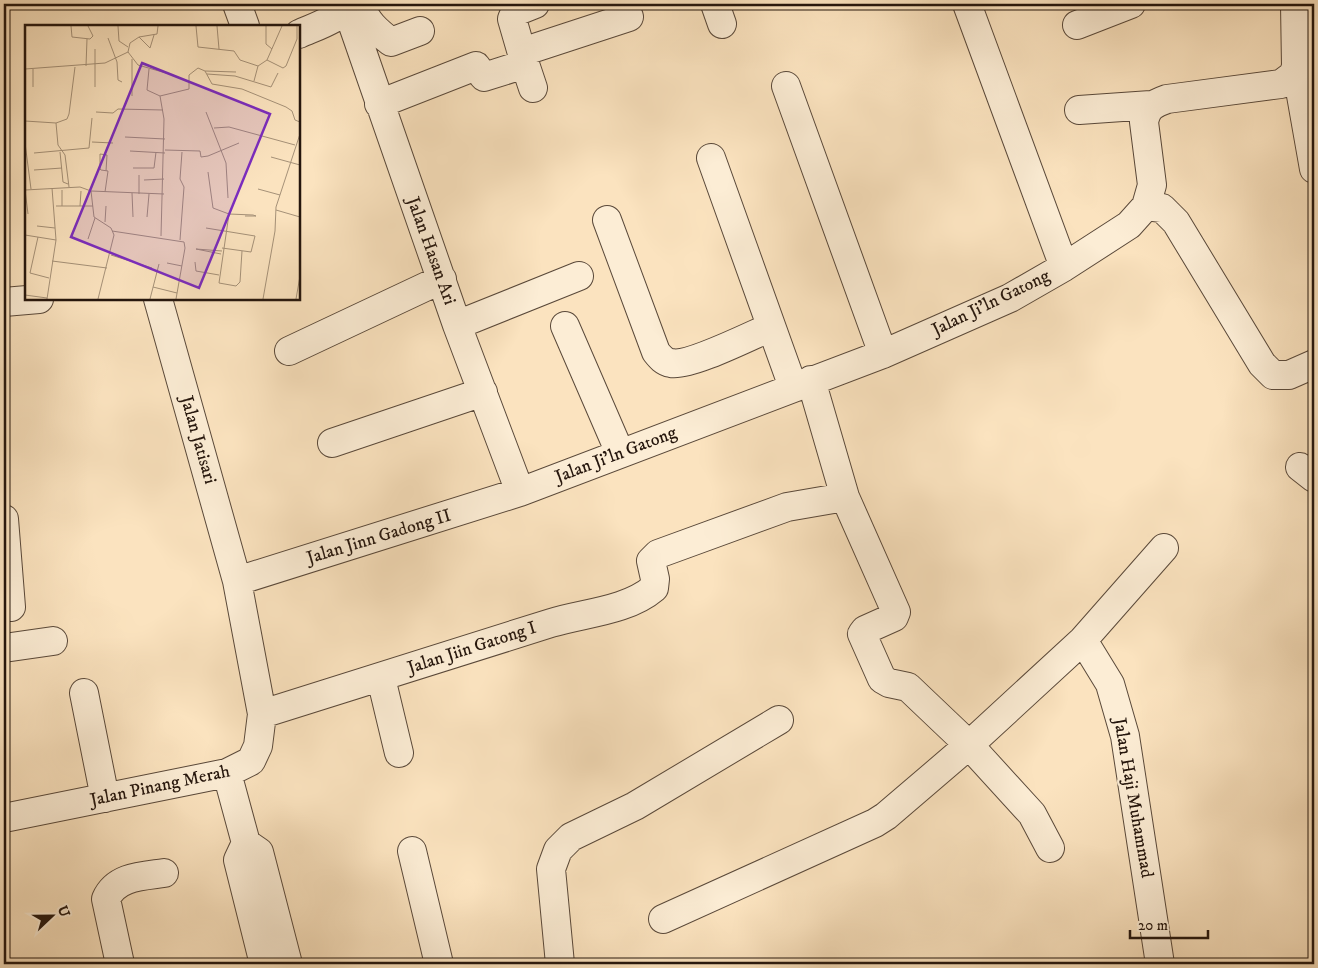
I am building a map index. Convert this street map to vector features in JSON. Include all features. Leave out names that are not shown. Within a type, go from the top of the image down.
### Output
[{"type":"street","points":[[237,4],[244,25]]},
{"type":"street","points":[[527,68],[512,19],[515,12],[535,4]]},
{"type":"street","points":[[379,104],[476,66],[484,77],[527,68],[629,17],[624,4]]},
{"type":"street","points":[[967,4],[1064,267]]},
{"type":"street","points":[[1077,25],[1131,4]]},
{"type":"street","points":[[1295,4],[1296,67],[1314,169]]},
{"type":"street","points":[[300,33],[352,5],[375,29],[391,42],[420,31]]},
{"type":"street","name":"Jalan Hasan Ari","points":[[352,5],[379,104],[520,492]]},
{"type":"street","points":[[1079,110],[1151,106],[1166,99],[1281,84],[1293,75],[1296,67]]},
{"type":"street","points":[[786,86],[883,354]]},
{"type":"street","name":"Jalan Ji'ln Gatong","points":[[520,492],[883,354],[1010,298],[1064,267],[1129,225],[1146,206],[1152,185],[1144,122],[1146,112],[1151,106]]},
{"type":"street","points":[[711,158],[771,327],[802,384],[845,497],[896,612],[894,617],[864,630],[862,634],[882,679],[889,683],[908,687],[969,745],[1032,814],[1050,848]]},
{"type":"street","points":[[1146,206],[1162,208],[1176,222],[1262,364],[1273,375],[1289,375],[1314,364]]},
{"type":"street","points":[[607,220],[656,352],[663,360],[673,364],[688,361],[771,327]]},
{"type":"street","points":[[458,325],[579,276]]},
{"type":"street","points":[[289,351],[442,279]]},
{"type":"street","points":[[4,302],[27,300]]},
{"type":"street","name":"Jalan Jatisari","points":[[158,300],[237,581]]},
{"type":"street","points":[[565,326],[620,453]]},
{"type":"street","points":[[332,442],[483,392]]},
{"type":"street","name":"Jalan Jinn Gadong II","points":[[237,581],[520,492]]},
{"type":"street","name":"Jalan Jiin Gatong I","points":[[262,714],[381,678],[553,622],[620,605],[647,594],[654,588],[656,579],[651,561],[658,554],[672,547],[787,507],[845,497]]},
{"type":"street","points":[[4,519],[11,607]]},
{"type":"street","points":[[663,919],[875,823],[969,745],[1083,640],[1164,548]]},
{"type":"street","name":"Jalan Pinang Merah","points":[[4,818],[227,773],[251,761],[258,746],[262,714],[237,581]]},
{"type":"street","name":"Jalan Haji Muhammad","points":[[1083,640],[1110,684],[1125,736],[1160,964]]},
{"type":"street","points":[[4,648],[53,641]]},
{"type":"street","points":[[381,678],[400,753]]},
{"type":"street","points":[[84,693],[105,798]]},
{"type":"street","points":[[560,964],[551,870],[558,850],[571,837],[635,806],[779,720]]},
{"type":"street","points":[[227,773],[246,843],[259,852],[288,964]]},
{"type":"street","points":[[246,843],[238,860],[264,964]]},
{"type":"street","points":[[412,851],[439,964]]},
{"type":"street","points":[[120,964],[106,899],[109,892],[121,881],[164,872]]}]
